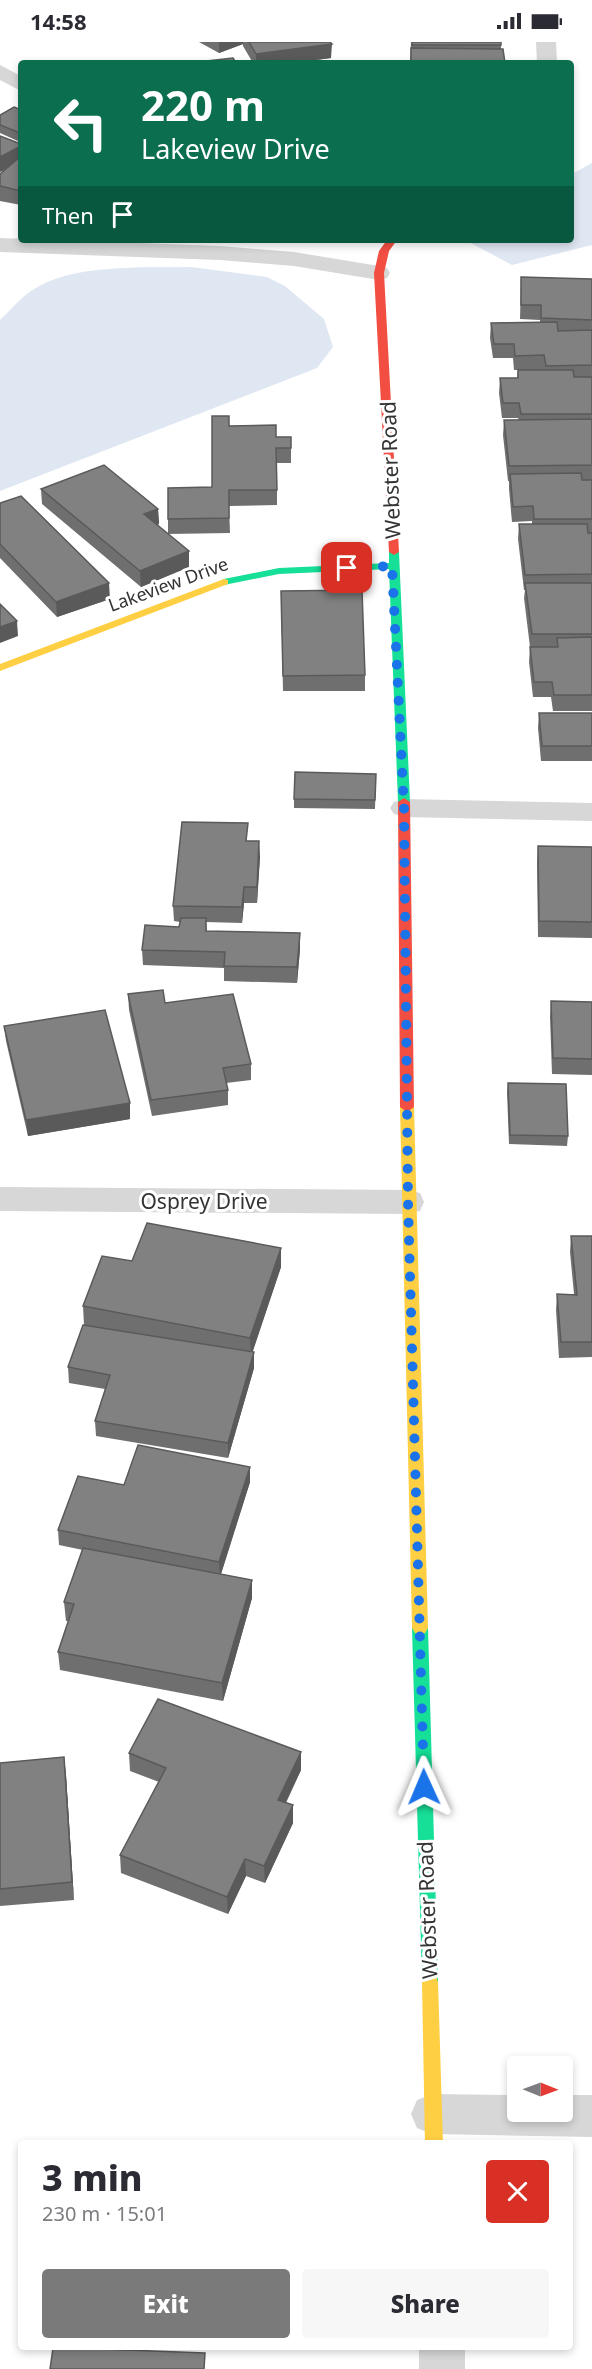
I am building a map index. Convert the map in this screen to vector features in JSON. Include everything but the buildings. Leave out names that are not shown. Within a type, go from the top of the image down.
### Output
[{"type":"street","points":[[546,42],[547,60]]},
{"type":"street","points":[[0,71],[18,83]]},
{"type":"street","name":"Webster Road","points":[[390,243],[384,250],[379,273],[387,392],[392,566],[404,808],[408,1202],[433,2129]]},
{"type":"street","points":[[0,245],[241,255],[294,259],[379,273]]},
{"type":"street","name":"Lakeview Drive","points":[[0,668],[129,616],[230,580],[279,571],[392,566]]},
{"type":"street","points":[[404,808],[592,812]]},
{"type":"street","name":"Osprey Drive","points":[[0,1199],[408,1202]]},
{"type":"street","points":[[433,2129],[592,2116]]},
{"type":"street","points":[[441,2350],[442,2369]]},
{"type":"shaded area","points":[[592,163],[592,245],[512,265],[471,243],[574,243],[574,173]]},
{"type":"shaded area","points":[[191,267],[267,277],[285,286],[324,319],[333,347],[317,368],[0,491],[0,320],[31,291],[47,282],[66,276],[108,269]]},
{"type":"traffic: fast","points":[[394,552],[404,802]]},
{"type":"traffic: fast","points":[[224,582],[279,571],[392,566]]},
{"type":"traffic: fast","points":[[420,1628],[430,1982]]},
{"type":"traffic: slow","points":[[0,668],[224,582]]},
{"type":"traffic: slow","points":[[407,1107],[420,1628]]},
{"type":"traffic: slow","points":[[430,1982],[434,2140]]},
{"type":"traffic: jam","points":[[390,243],[384,251],[379,273],[394,552]]},
{"type":"traffic: jam","points":[[404,802],[407,1107]]},
{"type":"route","points":[[347,568],[392,566],[404,808],[408,1202],[424,1787]]}]
